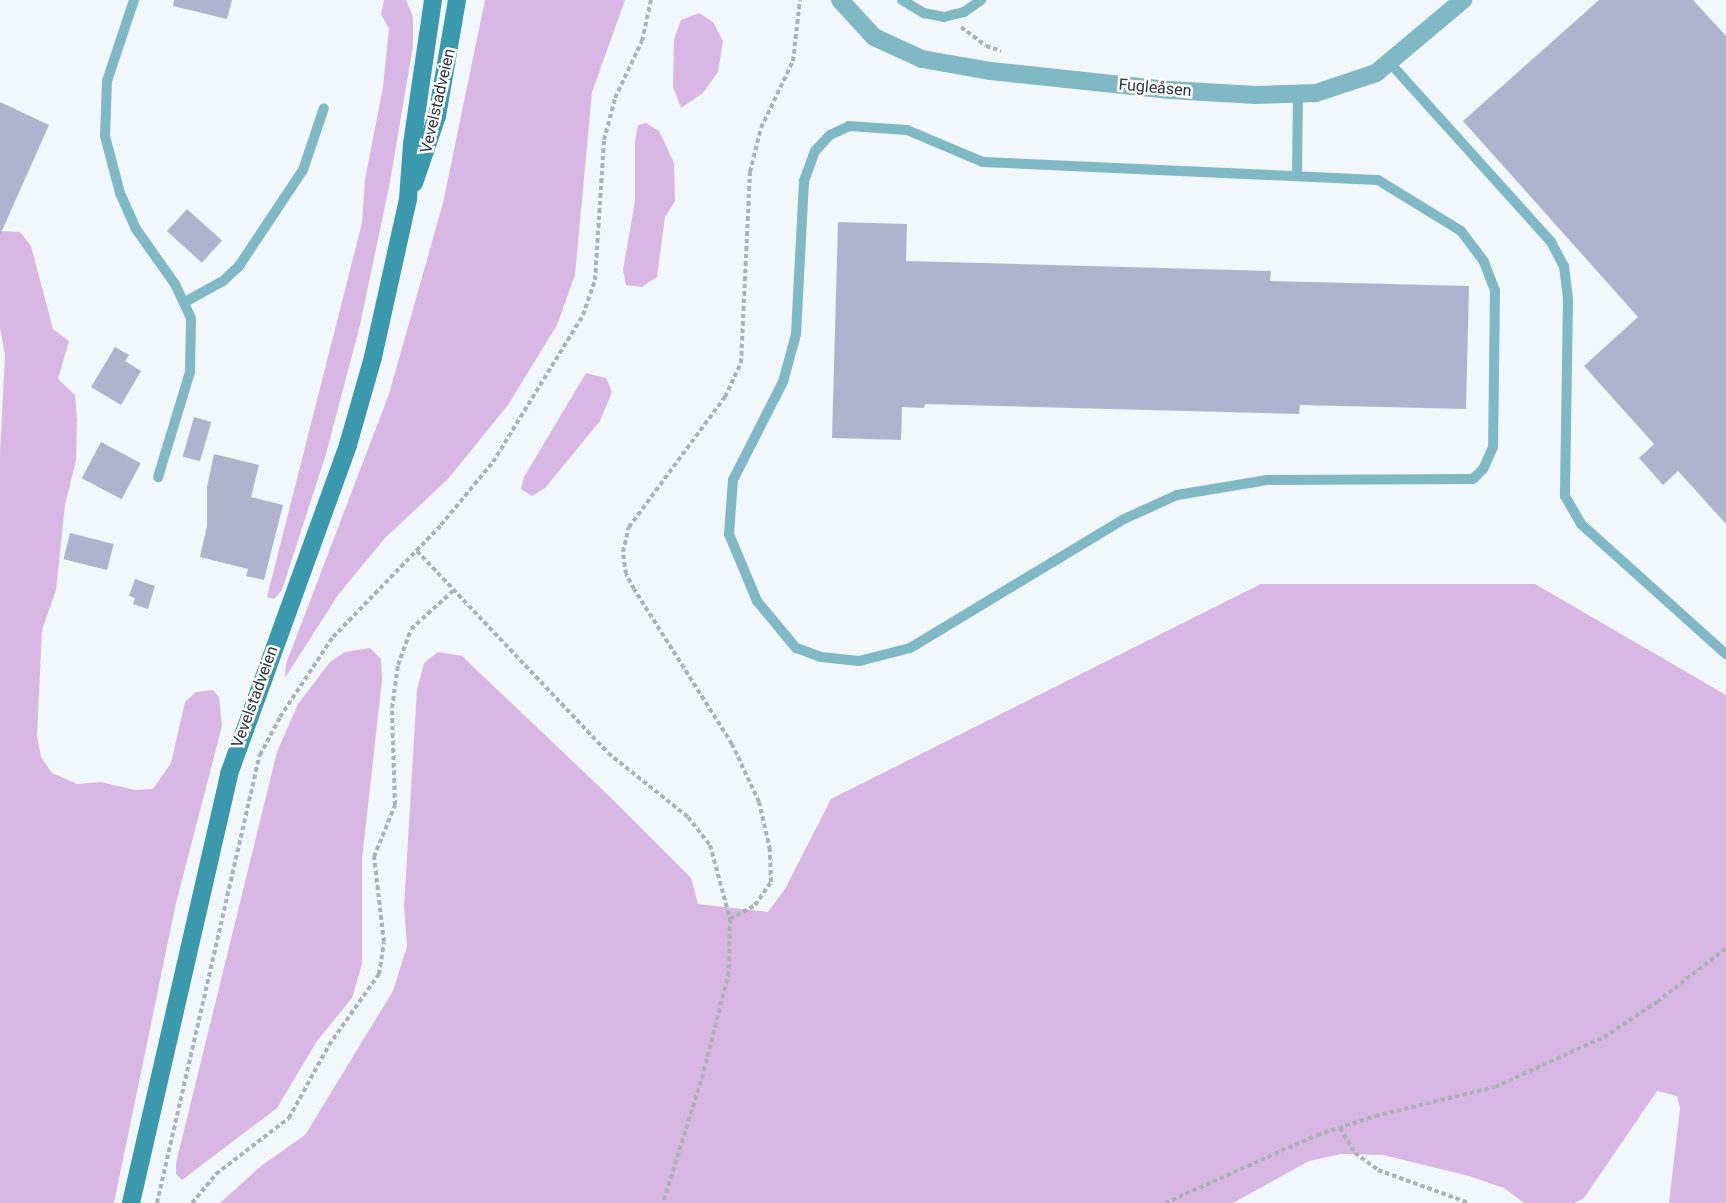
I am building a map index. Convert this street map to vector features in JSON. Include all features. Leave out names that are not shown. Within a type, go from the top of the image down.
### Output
[{"type":"main road","name":"Vevelstadveien","points":[[408,199],[412,144],[433,0]]},
{"type":"main road","name":"Vevelstadveien","points":[[131,1203],[229,774],[348,445],[373,357],[408,199],[437,116],[457,0]]},
{"type":"street","name":"Fugleåsen","points":[[840,0],[855,21],[896,50],[956,66],[1170,90],[1298,94],[1348,85],[1390,63],[1462,0]]},
{"type":"lane","points":[[134,0],[107,81],[105,136],[120,193],[136,229],[185,302],[191,319],[190,372],[158,477]]},
{"type":"lane","points":[[902,0],[924,13],[950,16],[981,0]]},
{"type":"lane","points":[[1390,63],[1551,242],[1563,266],[1568,300],[1564,470],[1565,496],[1570,506],[1581,524],[1726,654]]},
{"type":"lane","points":[[1297,174],[1298,94]]},
{"type":"lane","points":[[185,302],[215,287],[239,266],[303,170],[324,108]]},
{"type":"lane","points":[[849,126],[907,130],[983,162],[1297,174],[1378,180],[1461,231],[1484,262],[1495,290],[1493,447],[1483,469],[1473,479],[1267,480],[1177,495],[1124,519],[910,648],[859,661],[821,657],[796,648],[757,600],[729,534],[733,480],[783,382],[796,334],[804,181],[815,151],[830,135],[849,126]]},
{"type":"path","points":[[157,1203],[260,755],[280,717],[333,637],[417,551],[493,462],[584,315],[597,258],[604,140],[615,98],[642,41],[651,0]]},
{"type":"path","points":[[950,16],[986,46],[1006,52]]},
{"type":"path","points":[[417,551],[608,753],[688,817],[710,845],[730,919],[729,972],[703,1074],[662,1202]]},
{"type":"path","points":[[192,1203],[216,1174],[289,1118],[329,1045],[379,974],[384,942],[374,857],[395,805],[392,708],[398,665],[411,629],[454,590]]},
{"type":"path","points":[[1165,1203],[1359,1121],[1495,1087],[1604,1037],[1657,1002],[1726,948]]},
{"type":"path","points":[[1340,1128],[1355,1153],[1378,1170],[1469,1203]]},
{"type":"shaded area","points":[[384,0],[406,0],[413,17],[413,46],[390,182],[360,325],[326,454],[282,590],[274,599],[267,597],[362,223],[365,179],[383,87],[389,29],[381,14]]},
{"type":"shaded area","points":[[485,0],[625,0],[592,92],[575,275],[557,325],[508,405],[448,479],[385,538],[338,595],[285,678],[286,664],[389,394],[443,203]]},
{"type":"shaded area","points":[[699,13],[713,22],[723,41],[718,72],[703,93],[681,108],[673,87],[674,39],[681,20]]},
{"type":"shaded area","points":[[646,123],[659,131],[674,163],[675,201],[665,217],[657,277],[642,287],[626,285],[623,270],[635,201],[635,141],[638,125]]},
{"type":"shaded area","points":[[0,231],[20,232],[31,246],[53,329],[69,341],[58,379],[75,395],[77,419],[76,460],[65,505],[56,590],[42,630],[37,736],[41,757],[52,773],[77,784],[101,782],[135,790],[153,789],[171,763],[185,702],[196,692],[213,690],[219,697],[222,726],[176,903],[114,1203],[0,1203],[0,453],[5,355],[0,328]]},
{"type":"shaded area","points":[[586,373],[606,378],[612,392],[600,421],[545,488],[532,496],[521,489],[524,477]]},
{"type":"shaded area","points":[[1261,584],[1535,584],[1726,695],[1726,1203],[1669,1203],[1680,1108],[1677,1096],[1657,1091],[1584,1198],[1574,1203],[1524,1203],[1504,1188],[1469,1176],[1383,1155],[1341,1154],[1309,1161],[1233,1203],[220,1203],[261,1166],[305,1135],[393,991],[407,946],[404,906],[417,690],[424,663],[438,652],[462,656],[606,793],[691,878],[698,904],[768,912],[785,889],[831,799]]},
{"type":"shaded area","points":[[370,648],[381,659],[382,680],[362,859],[362,964],[352,998],[317,1041],[277,1108],[182,1180],[176,1174],[176,1163],[277,752],[298,704],[330,662],[345,652]]},
{"type":"building","points":[[174,0],[232,0],[227,19],[173,6]]},
{"type":"building","points":[[1599,0],[1693,0],[1726,36],[1726,524],[1678,471],[1663,485],[1639,458],[1654,444],[1584,366],[1638,317],[1463,121]]},
{"type":"building","points":[[0,102],[49,125],[0,235]]},
{"type":"building","points":[[187,209],[222,240],[202,263],[167,231]]},
{"type":"building","points":[[838,222],[907,224],[906,261],[1271,271],[1270,281],[1469,286],[1466,409],[1300,405],[1299,414],[925,404],[924,408],[902,407],[901,440],[832,438]]},
{"type":"building","points":[[115,347],[129,355],[125,361],[141,371],[121,405],[91,387]]},
{"type":"building","points":[[194,417],[211,422],[200,461],[183,456]]},
{"type":"building","points":[[101,442],[141,463],[121,499],[82,478]]},
{"type":"building","points":[[214,454],[259,465],[251,497],[283,505],[264,580],[246,576],[248,569],[200,557],[207,526],[207,487]]},
{"type":"building","points":[[70,533],[114,544],[107,570],[63,559]]},
{"type":"building","points":[[135,579],[155,586],[148,609],[133,604],[135,598],[129,596]]}]
